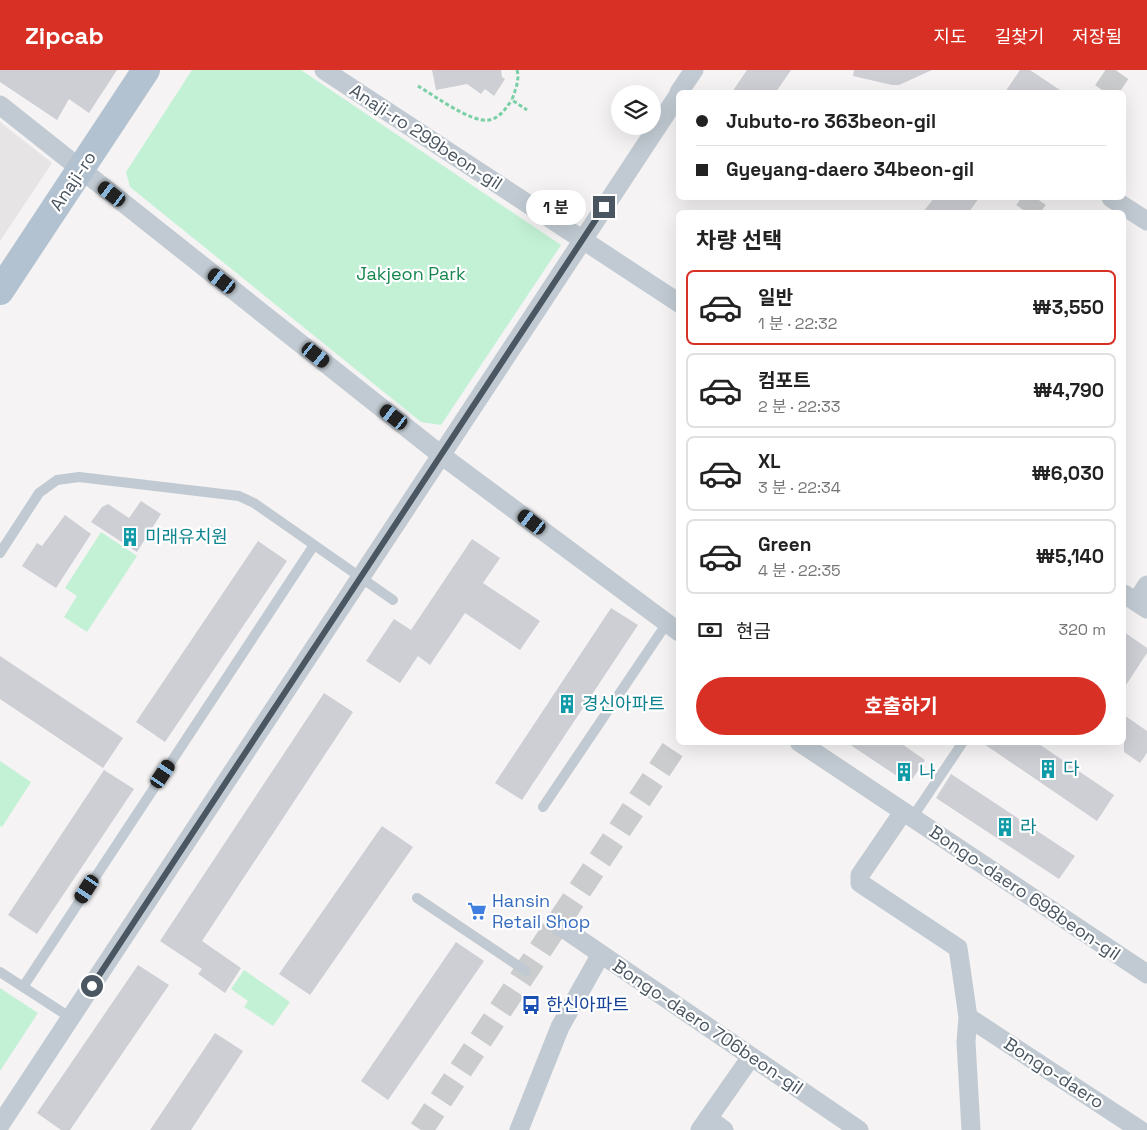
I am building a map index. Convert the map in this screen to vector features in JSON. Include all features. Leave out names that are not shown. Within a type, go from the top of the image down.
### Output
[{"type":"main road","name":"Anaji-ro","points":[[0,291],[146,70]]},
{"type":"street","name":"Anaji-ro 299beon-gil","points":[[324,70],[676,301]]},
{"type":"street","points":[[681,90],[694,70]]},
{"type":"street","points":[[0,1125],[676,98]]},
{"type":"street","points":[[0,105],[441,455],[673,628]]},
{"type":"street","points":[[1114,200],[1147,222]]},
{"type":"street","points":[[1136,602],[1147,585]]},
{"type":"street","name":"Bongo-daero 698beon-gil","points":[[802,745],[1147,974]]},
{"type":"street","points":[[907,815],[860,875],[860,883],[958,948],[968,1016],[966,1042],[971,1130]]},
{"type":"street","name":"Bongo-daero 706beon-gil","points":[[557,924],[859,1130]]},
{"type":"street","points":[[519,1130],[560,1027],[602,954]]},
{"type":"street","name":"Bongo-daero","points":[[968,1016],[1140,1130]]},
{"type":"street","points":[[724,1130],[704,1124],[751,1056]]},
{"type":"lane","points":[[0,553],[39,493],[57,480],[79,476],[239,496],[254,503],[394,600]]},
{"type":"lane","points":[[22,987],[314,545]]},
{"type":"lane","points":[[543,807],[673,628]]},
{"type":"lane","points":[[907,815],[961,745]]},
{"type":"lane","points":[[417,898],[526,971]]},
{"type":"lane","points":[[0,972],[70,1018]]},
{"type":"path","points":[[418,86],[475,120],[490,120],[502,113],[512,100],[517,84],[517,70]]},
{"type":"path","points":[[512,100],[527,110]]},
{"type":"shaded area","points":[[0,122],[52,163],[0,241]]},
{"type":"green space","name":"Jakjeon Park","points":[[192,70],[301,70],[561,245],[441,425],[421,422],[130,187],[126,172]]},
{"type":"green space","points":[[101,532],[137,556],[87,632],[64,617],[77,596],[65,588]]},
{"type":"green space","points":[[0,761],[31,782],[2,827],[0,826]]},
{"type":"green space","points":[[244,970],[290,1002],[273,1026],[244,1007],[248,1001],[231,989]]},
{"type":"green space","points":[[0,988],[38,1013],[0,1071]]},
{"type":"building","points":[[0,70],[117,70],[89,113],[69,99],[57,120],[0,82]]},
{"type":"building","points":[[432,70],[501,70],[502,77],[505,79],[494,96],[485,89],[481,94],[467,84],[436,90]]},
{"type":"building","points":[[747,70],[791,70],[777,90],[733,90]]},
{"type":"building","points":[[854,70],[932,70],[899,85],[892,85],[853,76]]},
{"type":"building","points":[[1020,70],[1030,70],[1060,90],[1006,90]]},
{"type":"building","points":[[932,200],[978,200],[970,210],[925,210]]},
{"type":"building","name":"미래유치원","points":[[141,501],[161,514],[137,552],[91,522],[102,507],[108,504],[129,518]]},
{"type":"building","points":[[65,515],[91,534],[56,588],[22,566],[37,543],[42,546]]},
{"type":"building","points":[[472,539],[500,558],[483,583],[540,621],[520,650],[465,613],[430,665],[418,656],[400,683],[366,661],[394,619],[411,630]]},
{"type":"building","points":[[258,541],[287,561],[165,742],[136,722]]},
{"type":"building","name":"경신아파트","points":[[611,608],[638,625],[522,800],[495,783]]},
{"type":"building","points":[[1126,633],[1147,648],[1147,653],[1126,685]]},
{"type":"building","points":[[0,656],[123,738],[103,768],[0,699]]},
{"type":"building","points":[[324,693],[353,712],[202,941],[241,968],[225,993],[198,974],[202,969],[160,941]]},
{"type":"building","points":[[1126,716],[1147,731],[1147,753],[1140,763],[1124,752],[1124,745],[1126,745]]},
{"type":"building","name":"나","points":[[850,745],[903,745],[925,760],[909,784]]},
{"type":"building","name":"다","points":[[985,745],[1040,745],[1114,795],[1097,821]]},
{"type":"building","points":[[104,770],[134,789],[37,934],[8,915]]},
{"type":"building","name":"라","points":[[951,774],[1075,856],[1059,879],[936,798]]},
{"type":"building","points":[[382,826],[413,847],[310,995],[279,974]]},
{"type":"building","points":[[456,942],[484,961],[388,1100],[361,1081]]},
{"type":"building","points":[[138,965],[169,985],[70,1130],[61,1130],[37,1113]]},
{"type":"building","points":[[215,1033],[243,1051],[191,1130],[150,1130]]},
{"type":"tunnel","points":[[1106,90],[1120,70]]},
{"type":"tunnel","points":[[1027,210],[1035,200]]},
{"type":"tunnel","points":[[421,1130],[676,745]]},
{"type":"place","name":"미래유치원","points":[[130,537]]},
{"type":"place","name":"경신아파트","points":[[567,704]]},
{"type":"place","name":"다","points":[[1048,769]]},
{"type":"place","name":"나","points":[[904,772]]},
{"type":"place","name":"라","points":[[1005,827]]},
{"type":"place","name":"Hansin Retail Shop","points":[[477,911]]},
{"type":"place","name":"한신아파트","points":[[531,1005]]},
{"type":"route","points":[[92,986],[604,207]]}]
